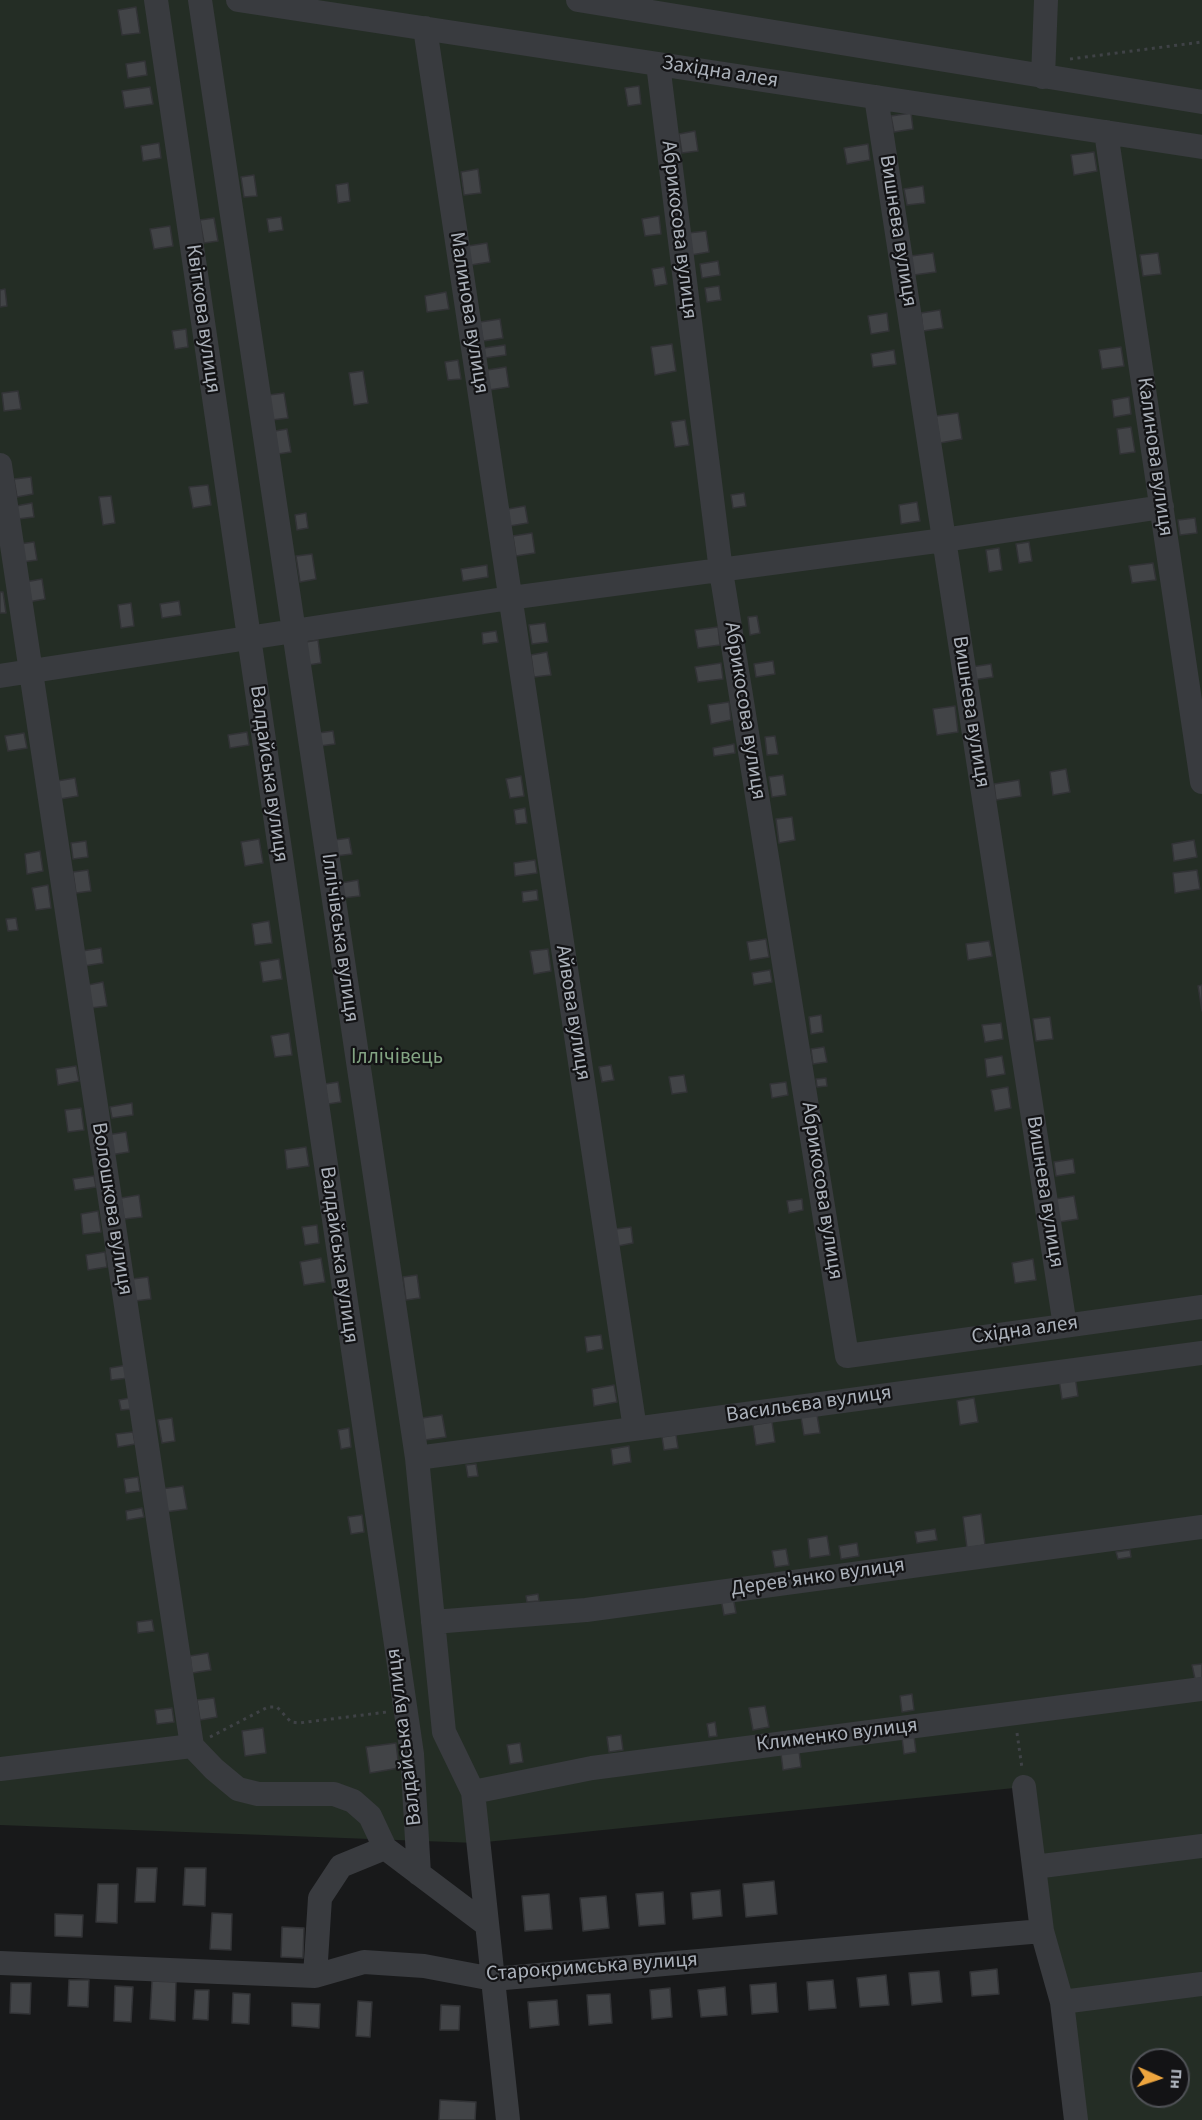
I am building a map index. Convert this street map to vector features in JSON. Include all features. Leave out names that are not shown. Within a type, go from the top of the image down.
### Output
[{"type":"street","name":"Квіткова вулиця","points":[[156,0],[248,638]]},
{"type":"street","name":"Іллічівська вулиця","points":[[200,0],[417,1458],[444,1732],[473,1792],[508,2120]]},
{"type":"street","name":"Західна алея","points":[[238,0],[1202,147]]},
{"type":"street","points":[[578,0],[1043,70],[1202,102]]},
{"type":"street","points":[[1043,70],[1046,0]]},
{"type":"street","name":"Малинова вулиця","points":[[425,28],[510,598]]},
{"type":"street","name":"Абрикосова вулиця","points":[[658,64],[721,571],[847,1356]]},
{"type":"street","name":"Вишнева вулиця","points":[[876,97],[1065,1326]]},
{"type":"street","name":"Калинова вулиця","points":[[1106,132],[1202,782]]},
{"type":"street","name":"Волошкова вулиця","points":[[0,465],[192,1746]]},
{"type":"street","points":[[0,676],[510,598],[944,540],[1162,507]]},
{"type":"street","name":"Айвова вулиця","points":[[510,598],[634,1429]]},
{"type":"street","name":"Валдайська вулиця","points":[[248,638],[412,1754],[419,1874]]},
{"type":"street","name":"Східна алея","points":[[847,1356],[1202,1307]]},
{"type":"street","name":"Васильєва вулиця","points":[[417,1458],[1202,1353]]},
{"type":"street","name":"Дерев'янко вулиця","points":[[433,1622],[586,1610],[1202,1527]]},
{"type":"street","name":"Клименко вулиця","points":[[473,1792],[592,1768],[1202,1689]]},
{"type":"street","points":[[0,1769],[192,1746],[238,1790],[258,1794],[334,1794],[353,1801],[370,1816],[385,1848],[487,1924]]},
{"type":"street","points":[[1024,1787],[1042,1931],[1062,2002],[1076,2120]]},
{"type":"street","points":[[1034,1867],[1202,1846]]},
{"type":"street","points":[[315,1976],[320,1898],[341,1866],[385,1848]]},
{"type":"street","name":"Старокримська вулиця","points":[[0,1963],[315,1976],[364,1962],[424,1966],[493,1979],[1042,1931]]},
{"type":"street","points":[[1062,2002],[1202,1984]]},
{"type":"path","points":[[1043,70],[1202,42]]},
{"type":"path","points":[[192,1746],[268,1707],[277,1707],[291,1722],[299,1723],[405,1710]]},
{"type":"path","points":[[1015,1713],[1024,1787]]},
{"type":"green space","name":"Іллічівець","points":[[0,0],[1202,0],[1202,2120],[1076,2120],[1024,1787],[476,1843],[0,1825]]},
{"type":"building","points":[[136,7],[140,33],[122,35],[118,10]]},
{"type":"building","points":[[145,61],[147,75],[128,78],[126,64]]},
{"type":"building","points":[[639,86],[641,104],[628,106],[625,88]]},
{"type":"building","points":[[150,87],[153,104],[125,108],[122,91]]},
{"type":"building","points":[[911,113],[913,129],[894,132],[891,116]]},
{"type":"building","points":[[695,131],[698,151],[682,153],[679,134]]},
{"type":"building","points":[[159,143],[161,158],[143,161],[141,146]]},
{"type":"building","points":[[868,144],[870,160],[847,164],[844,148]]},
{"type":"building","points":[[1094,152],[1097,171],[1074,175],[1071,155]]},
{"type":"building","points":[[478,169],[481,193],[464,195],[461,172]]},
{"type":"building","points":[[254,175],[257,196],[244,197],[241,177]]},
{"type":"building","points":[[348,183],[350,201],[338,203],[336,185]]},
{"type":"building","points":[[923,186],[925,203],[907,205],[904,189]]},
{"type":"building","points":[[659,216],[661,234],[645,236],[642,219]]},
{"type":"building","points":[[281,217],[283,230],[269,232],[267,219]]},
{"type":"building","points":[[214,218],[218,241],[204,243],[200,220]]},
{"type":"building","points":[[170,226],[173,246],[154,249],[150,229]]},
{"type":"building","points":[[706,231],[709,252],[691,255],[688,233]]},
{"type":"building","points":[[487,243],[490,262],[471,265],[468,246]]},
{"type":"building","points":[[933,253],[936,272],[914,275],[911,256]]},
{"type":"building","points":[[1158,253],[1161,274],[1143,276],[1140,255]]},
{"type":"building","points":[[718,261],[720,275],[702,278],[700,264]]},
{"type":"building","points":[[664,267],[667,284],[655,286],[652,269]]},
{"type":"building","points":[[719,286],[721,300],[707,302],[705,288]]},
{"type":"building","points":[[5,289],[7,306],[0,307],[0,290]]},
{"type":"building","points":[[446,292],[449,309],[427,312],[425,296]]},
{"type":"building","points":[[940,310],[943,328],[923,331],[921,313]]},
{"type":"building","points":[[887,313],[889,331],[871,334],[868,316]]},
{"type":"building","points":[[500,319],[503,338],[483,341],[480,322]]},
{"type":"building","points":[[186,329],[188,347],[175,349],[172,331]]},
{"type":"building","points":[[672,344],[676,371],[655,375],[651,347]]},
{"type":"building","points":[[505,345],[506,355],[485,358],[484,348]]},
{"type":"building","points":[[1121,347],[1124,366],[1102,369],[1099,350]]},
{"type":"building","points":[[894,350],[896,364],[873,367],[871,354]]},
{"type":"building","points":[[458,360],[461,379],[448,380],[445,362]]},
{"type":"building","points":[[506,367],[509,387],[489,390],[487,370]]},
{"type":"building","points":[[363,371],[368,403],[354,405],[349,373]]},
{"type":"building","points":[[18,391],[21,409],[4,411],[2,393]]},
{"type":"building","points":[[284,393],[288,418],[272,420],[269,395]]},
{"type":"building","points":[[1129,397],[1131,414],[1114,417],[1112,400]]},
{"type":"building","points":[[958,413],[962,439],[940,443],[936,416]]},
{"type":"building","points":[[685,420],[689,445],[675,447],[671,422]]},
{"type":"building","points":[[1131,427],[1135,452],[1120,454],[1117,429]]},
{"type":"building","points":[[287,429],[291,452],[278,454],[275,431]]},
{"type":"building","points":[[31,477],[33,494],[17,497],[14,479]]},
{"type":"building","points":[[208,485],[211,505],[193,508],[189,487]]},
{"type":"building","points":[[744,493],[746,506],[733,508],[731,495]]},
{"type":"building","points":[[111,496],[115,523],[103,525],[99,497]]},
{"type":"building","points":[[917,502],[920,521],[901,524],[899,505]]},
{"type":"building","points":[[32,503],[34,517],[18,519],[16,506]]},
{"type":"building","points":[[525,506],[528,523],[510,526],[508,509]]},
{"type":"building","points":[[306,513],[308,528],[297,530],[295,515]]},
{"type":"building","points":[[1195,518],[1197,533],[1180,535],[1178,520]]},
{"type":"building","points":[[532,533],[535,553],[516,556],[513,536]]},
{"type":"building","points":[[34,542],[37,560],[22,562],[19,544]]},
{"type":"building","points":[[1029,542],[1032,561],[1019,563],[1016,544]]},
{"type":"building","points":[[999,548],[1002,570],[989,572],[986,550]]},
{"type":"building","points":[[312,554],[316,579],[300,582],[296,556]]},
{"type":"building","points":[[1153,563],[1156,580],[1132,583],[1129,566]]},
{"type":"building","points":[[487,565],[488,577],[463,581],[461,569]]},
{"type":"building","points":[[42,579],[45,599],[28,602],[25,582]]},
{"type":"building","points":[[0,592],[3,592],[6,613],[0,613]]},
{"type":"building","points":[[179,601],[181,615],[162,618],[160,604]]},
{"type":"building","points":[[131,603],[134,626],[121,628],[118,605]]},
{"type":"building","points":[[757,616],[760,633],[750,635],[748,617]]},
{"type":"building","points":[[545,623],[548,642],[532,644],[529,625]]},
{"type":"building","points":[[718,627],[720,645],[698,648],[695,630]]},
{"type":"building","points":[[496,631],[498,642],[483,644],[482,633]]},
{"type":"building","points":[[318,640],[321,663],[309,665],[306,642]]},
{"type":"building","points":[[547,652],[551,675],[534,677],[531,655]]},
{"type":"building","points":[[773,661],[775,674],[756,677],[754,664]]},
{"type":"building","points":[[721,663],[723,679],[698,682],[695,667]]},
{"type":"building","points":[[991,664],[993,677],[973,680],[971,667]]},
{"type":"building","points":[[729,702],[731,720],[711,724],[708,705]]},
{"type":"building","points":[[955,706],[958,732],[937,735],[933,709]]},
{"type":"building","points":[[333,731],[335,744],[320,746],[318,733]]},
{"type":"building","points":[[247,732],[249,745],[230,748],[228,735]]},
{"type":"building","points":[[24,733],[27,748],[8,751],[5,736]]},
{"type":"building","points":[[775,736],[778,754],[767,755],[765,737]]},
{"type":"building","points":[[734,744],[735,753],[714,756],[713,748]]},
{"type":"building","points":[[1066,769],[1070,792],[1053,795],[1050,772]]},
{"type":"building","points":[[783,775],[786,795],[772,797],[769,777]]},
{"type":"building","points":[[521,776],[524,796],[510,798],[506,779]]},
{"type":"building","points":[[75,778],[78,796],[60,799],[57,781]]},
{"type":"building","points":[[1019,780],[1021,796],[996,800],[994,784]]},
{"type":"building","points":[[525,808],[527,823],[516,824],[514,810]]},
{"type":"building","points":[[792,817],[795,840],[779,843],[776,819]]},
{"type":"building","points":[[349,838],[352,854],[336,856],[334,840]]},
{"type":"building","points":[[259,839],[263,863],[245,866],[241,842]]},
{"type":"building","points":[[1194,840],[1197,857],[1174,861],[1172,844]]},
{"type":"building","points":[[86,841],[88,857],[73,859],[71,843]]},
{"type":"building","points":[[40,851],[43,871],[27,874],[25,854]]},
{"type":"building","points":[[535,860],[537,873],[515,876],[514,863]]},
{"type":"building","points":[[88,870],[91,891],[76,893],[73,872]]},
{"type":"building","points":[[1197,870],[1200,889],[1175,893],[1173,873]]},
{"type":"building","points":[[358,880],[360,896],[343,898],[341,883]]},
{"type":"building","points":[[48,885],[51,908],[36,910],[32,888]]},
{"type":"building","points":[[537,890],[538,900],[523,902],[522,892]]},
{"type":"building","points":[[16,918],[18,930],[8,931],[6,919]]},
{"type":"building","points":[[269,921],[272,943],[255,945],[252,924]]},
{"type":"building","points":[[766,939],[769,957],[750,960],[747,942]]},
{"type":"building","points":[[989,941],[992,956],[968,960],[966,944]]},
{"type":"building","points":[[101,948],[103,963],[84,966],[82,951]]},
{"type":"building","points":[[548,949],[551,971],[534,974],[530,951]]},
{"type":"building","points":[[279,959],[282,979],[263,982],[260,962]]},
{"type":"building","points":[[770,970],[772,982],[754,985],[752,973]]},
{"type":"building","points":[[103,982],[107,1006],[91,1008],[88,985]]},
{"type":"building","points":[[1202,985],[1202,1011],[1198,986]]},
{"type":"building","points":[[821,1015],[823,1032],[811,1034],[809,1017]]},
{"type":"building","points":[[1050,1017],[1053,1039],[1036,1041],[1033,1019]]},
{"type":"building","points":[[1001,1023],[1003,1039],[985,1042],[982,1025]]},
{"type":"building","points":[[289,1033],[292,1055],[275,1057],[271,1036]]},
{"type":"building","points":[[824,1047],[827,1062],[813,1064],[811,1049]]},
{"type":"building","points":[[1002,1056],[1005,1074],[987,1077],[985,1059]]},
{"type":"building","points":[[611,1065],[614,1080],[602,1082],[599,1067]]},
{"type":"building","points":[[76,1066],[79,1081],[58,1085],[56,1069]]},
{"type":"building","points":[[684,1075],[687,1092],[672,1094],[669,1077]]},
{"type":"building","points":[[826,1078],[827,1086],[817,1087],[816,1079]]},
{"type":"building","points":[[338,1082],[341,1102],[328,1104],[325,1084]]},
{"type":"building","points":[[786,1082],[788,1095],[772,1098],[770,1084]]},
{"type":"building","points":[[1008,1087],[1011,1108],[995,1111],[991,1090]]},
{"type":"building","points":[[132,1103],[133,1115],[112,1118],[110,1107]]},
{"type":"building","points":[[81,1108],[84,1130],[68,1132],[65,1110]]},
{"type":"building","points":[[126,1132],[129,1152],[110,1155],[107,1135]]},
{"type":"building","points":[[306,1147],[309,1166],[287,1169],[285,1150]]},
{"type":"building","points":[[1073,1159],[1075,1173],[1056,1176],[1054,1162]]},
{"type":"building","points":[[94,1176],[96,1187],[75,1190],[73,1179]]},
{"type":"building","points":[[139,1195],[142,1217],[124,1219],[121,1198]]},
{"type":"building","points":[[1074,1196],[1078,1219],[1059,1222],[1055,1199]]},
{"type":"building","points":[[802,1199],[803,1210],[789,1213],[787,1201]]},
{"type":"building","points":[[98,1211],[101,1232],[83,1234],[81,1214]]},
{"type":"building","points":[[317,1225],[319,1243],[305,1245],[302,1227]]},
{"type":"building","points":[[631,1227],[633,1243],[618,1246],[615,1229]]},
{"type":"building","points":[[105,1252],[107,1267],[88,1270],[86,1255]]},
{"type":"building","points":[[321,1258],[325,1282],[304,1285],[300,1262]]},
{"type":"building","points":[[1033,1259],[1036,1280],[1015,1283],[1012,1263]]},
{"type":"building","points":[[417,1275],[420,1298],[406,1300],[403,1277]]},
{"type":"building","points":[[148,1277],[151,1299],[135,1301],[132,1279]]},
{"type":"building","points":[[601,1335],[603,1349],[587,1352],[585,1337]]},
{"type":"building","points":[[127,1365],[129,1378],[111,1380],[110,1368]]},
{"type":"building","points":[[1075,1376],[1078,1396],[1062,1399],[1059,1379]]},
{"type":"building","points":[[614,1385],[617,1402],[594,1406],[592,1389]]},
{"type":"building","points":[[130,1398],[132,1409],[121,1410],[119,1400]]},
{"type":"building","points":[[974,1398],[978,1422],[960,1425],[957,1401]]},
{"type":"building","points":[[442,1415],[446,1437],[425,1440],[422,1418]]},
{"type":"building","points":[[817,1415],[820,1433],[804,1435],[801,1417]]},
{"type":"building","points":[[172,1418],[175,1441],[162,1443],[158,1420]]},
{"type":"building","points":[[772,1422],[775,1442],[756,1445],[753,1425]]},
{"type":"building","points":[[349,1428],[351,1447],[341,1449],[338,1430]]},
{"type":"building","points":[[133,1432],[135,1444],[118,1447],[116,1434]]},
{"type":"building","points":[[676,1435],[678,1448],[664,1450],[662,1437]]},
{"type":"building","points":[[629,1446],[631,1462],[613,1465],[611,1449]]},
{"type":"building","points":[[476,1464],[478,1476],[468,1477],[466,1465]]},
{"type":"building","points":[[138,1477],[140,1491],[126,1493],[124,1479]]},
{"type":"building","points":[[183,1486],[187,1509],[165,1512],[161,1489]]},
{"type":"building","points":[[142,1508],[144,1517],[127,1520],[126,1511]]},
{"type":"building","points":[[981,1514],[985,1545],[967,1548],[963,1517]]},
{"type":"building","points":[[362,1515],[364,1532],[351,1534],[348,1517]]},
{"type":"building","points":[[935,1529],[937,1540],[917,1543],[915,1532]]},
{"type":"building","points":[[827,1536],[830,1555],[810,1558],[808,1539]]},
{"type":"building","points":[[857,1543],[859,1556],[841,1559],[839,1546]]},
{"type":"building","points":[[786,1549],[789,1565],[775,1567],[772,1551]]},
{"type":"building","points":[[1130,1550],[1131,1557],[1118,1559],[1116,1552]]},
{"type":"building","points":[[538,1594],[539,1601],[527,1602],[526,1596]]},
{"type":"building","points":[[733,1597],[736,1613],[724,1615],[721,1599]]},
{"type":"building","points":[[152,1620],[154,1631],[138,1633],[137,1622]]},
{"type":"building","points":[[208,1653],[211,1670],[192,1673],[190,1656]]},
{"type":"building","points":[[1202,1664],[1202,1678],[1195,1679],[1192,1665]]},
{"type":"building","points":[[912,1694],[914,1710],[902,1712],[900,1696]]},
{"type":"building","points":[[214,1698],[217,1717],[200,1720],[197,1700]]},
{"type":"building","points":[[765,1706],[769,1727],[753,1730],[749,1708]]},
{"type":"building","points":[[172,1708],[174,1722],[157,1724],[155,1710]]},
{"type":"building","points":[[715,1722],[717,1736],[709,1737],[707,1724]]},
{"type":"building","points":[[263,1728],[266,1753],[245,1756],[242,1731]]},
{"type":"building","points":[[621,1735],[623,1750],[609,1752],[607,1737]]},
{"type":"building","points":[[914,1736],[916,1752],[904,1754],[902,1738]]},
{"type":"building","points":[[396,1743],[399,1768],[370,1773],[366,1747]]},
{"type":"building","points":[[520,1743],[523,1762],[510,1764],[507,1745]]},
{"type":"building","points":[[799,1751],[801,1767],[783,1770],[781,1754]]},
{"type":"building","points":[[137,1868],[157,1868],[155,1902],[135,1902]]},
{"type":"building","points":[[185,1868],[206,1868],[205,1906],[183,1905]]},
{"type":"building","points":[[774,1881],[777,1914],[746,1917],[743,1884]]},
{"type":"building","points":[[98,1884],[118,1884],[117,1923],[96,1922]]},
{"type":"building","points":[[720,1890],[722,1916],[693,1919],[691,1893]]},
{"type":"building","points":[[663,1892],[665,1924],[639,1926],[636,1894]]},
{"type":"building","points":[[549,1894],[552,1929],[525,1931],[522,1896]]},
{"type":"building","points":[[606,1896],[609,1928],[583,1931],[580,1898]]},
{"type":"building","points":[[212,1913],[232,1914],[231,1950],[210,1949]]},
{"type":"building","points":[[55,1914],[83,1915],[82,1937],[55,1936]]},
{"type":"building","points":[[282,1927],[304,1928],[303,1958],[281,1957]]},
{"type":"building","points":[[997,1969],[999,1994],[972,1996],[970,1972]]},
{"type":"building","points":[[939,1971],[942,2002],[912,2005],[909,1973]]},
{"type":"building","points":[[886,1975],[889,2005],[860,2007],[857,1978]]},
{"type":"building","points":[[69,1980],[89,1980],[88,2007],[68,2006]]},
{"type":"building","points":[[833,1980],[836,2008],[809,2010],[807,1982]]},
{"type":"building","points":[[152,1981],[176,1982],[175,2021],[150,2019]]},
{"type":"building","points":[[11,1983],[31,1983],[30,2014],[10,2013]]},
{"type":"building","points":[[776,1983],[778,2012],[752,2014],[750,1985]]},
{"type":"building","points":[[115,1986],[133,1987],[131,2022],[114,2021]]},
{"type":"building","points":[[725,1987],[727,2015],[701,2017],[698,1990]]},
{"type":"building","points":[[670,1988],[672,2017],[652,2019],[650,1990]]},
{"type":"building","points":[[195,1990],[209,1990],[208,2020],[193,2019]]},
{"type":"building","points":[[233,1993],[250,1994],[249,2024],[232,2023]]},
{"type":"building","points":[[610,1994],[612,2023],[589,2025],[587,1995]]},
{"type":"building","points":[[557,2000],[559,2025],[530,2028],[528,2002]]},
{"type":"building","points":[[358,2001],[372,2002],[370,2037],[356,2036]]},
{"type":"building","points":[[292,2003],[320,2004],[319,2028],[292,2026]]},
{"type":"building","points":[[441,2005],[460,2006],[459,2030],[440,2030]]},
{"type":"building","points":[[440,2100],[476,2102],[475,2120],[439,2120]]}]
